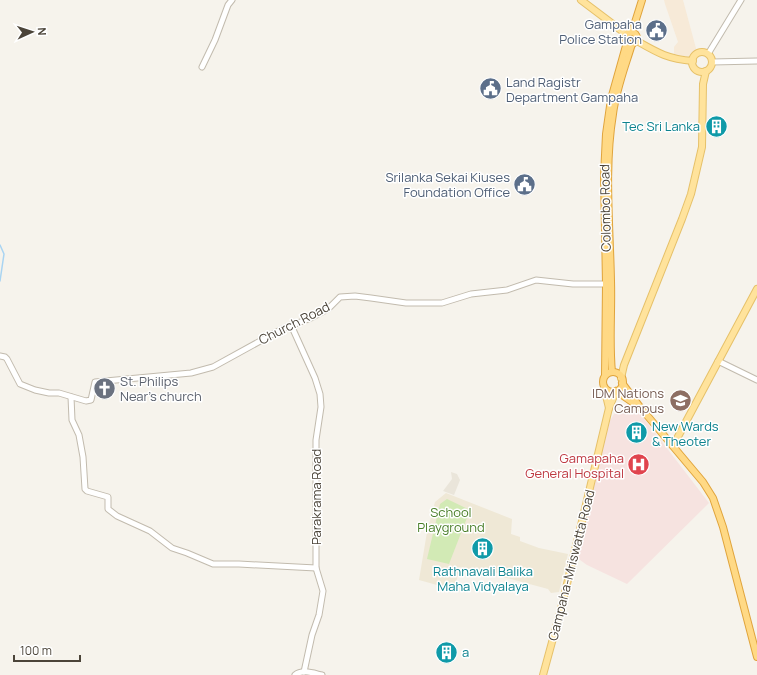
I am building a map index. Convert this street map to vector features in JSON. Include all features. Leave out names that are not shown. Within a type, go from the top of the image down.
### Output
[{"type":"highway","points":[[632,32],[642,0]]},
{"type":"highway","points":[[626,34],[632,32]]},
{"type":"highway","points":[[632,32],[637,36],[632,42]]},
{"type":"highway","name":"Colombo Road","points":[[613,372],[609,284],[607,151],[609,107],[632,42],[625,39],[626,34]]},
{"type":"highway","name":"Colombo Road","points":[[605,375],[609,284]]},
{"type":"highway","points":[[640,407],[616,391],[608,390],[604,387],[603,382],[605,375],[613,372],[619,374],[640,407],[703,482],[713,498],[723,527],[757,657]]},
{"type":"highway","points":[[616,391],[620,388],[622,380]]},
{"type":"main road","points":[[581,0],[626,34]]},
{"type":"main road","points":[[632,42],[671,58],[693,61]]},
{"type":"main road","points":[[622,380],[624,365],[691,194],[702,147],[703,84],[706,71],[711,67],[712,62],[708,54],[704,52],[695,56],[693,61],[703,84]]},
{"type":"main road","points":[[698,71],[706,71]]},
{"type":"main road","points":[[673,446],[757,289]]},
{"type":"main road","points":[[613,372],[624,365]]},
{"type":"main road","name":"Gampaha-Mriswatta Road","points":[[604,387],[609,408]]},
{"type":"main road","name":"Gampaha-Mriswatta Road","points":[[543,675],[575,553],[609,408],[616,391]]},
{"type":"street","points":[[202,66],[215,40],[228,5],[232,0]]},
{"type":"street","points":[[708,54],[741,0]]},
{"type":"street","points":[[712,62],[757,61]]},
{"type":"street","name":"Church Road","points":[[0,356],[5,357],[20,384],[35,390],[49,393],[59,393],[86,402],[89,401],[92,396],[95,382],[191,373],[207,369],[224,362],[251,345],[291,325],[311,318],[328,309],[340,298],[355,296],[406,303],[442,303],[471,294],[507,290],[536,280],[572,284],[609,284]]},
{"type":"street","name":"Parakrama Road","points":[[291,325],[315,378],[320,394],[321,407],[316,440],[316,568],[323,592],[319,615],[312,635],[304,672]]},
{"type":"street","points":[[718,361],[757,380]]},
{"type":"street","points":[[71,397],[72,420],[79,435],[83,458],[85,488],[87,491],[108,497],[108,509],[116,516],[150,531],[172,548],[213,564],[316,568]]},
{"type":"street","points":[[295,675],[304,672],[322,675]]},
{"type":"shaded area","points":[[664,0],[683,0],[697,52],[689,57],[674,54],[674,47],[678,42]]},
{"type":"shaded area","name":"Gamapaha General Hospital","points":[[628,403],[636,408],[709,503],[627,584],[587,565],[576,557],[607,426],[614,414]]},
{"type":"shaded area","points":[[451,472],[457,474],[460,480],[454,495],[443,491],[452,479]]},
{"type":"shaded area","points":[[446,493],[512,519],[511,534],[520,537],[520,541],[539,548],[568,554],[559,592],[551,593],[548,589],[503,577],[501,574],[493,572],[490,575],[459,567],[455,590],[419,580],[427,532],[435,502]]},
{"type":"green space","name":"School Playground","points":[[447,499],[470,510],[449,564],[427,559],[440,504]]},
{"type":"waterway","points":[[0,245],[4,254],[0,281]]},
{"type":"place","name":"Gampaha Police Station","points":[[657,31]]},
{"type":"place","name":"Land Ragistr Department Gampaha","points":[[491,89]]},
{"type":"place","name":"Tec Sri Lanka","points":[[716,126]]},
{"type":"place","name":"Srilanka Sekai Kiuses Foundation Office","points":[[525,184]]},
{"type":"place","name":"St. Philips Near's church","points":[[105,388]]},
{"type":"place","name":"IDM Nations Campus","points":[[680,400]]},
{"type":"place","name":"New Wards & Theoter","points":[[637,433]]},
{"type":"place","name":"Gamapaha General Hospital","points":[[639,465]]},
{"type":"place","name":"Rathnavali Balika Maha Vidyalaya","points":[[483,549]]},
{"type":"place","name":"a","points":[[447,652]]}]
